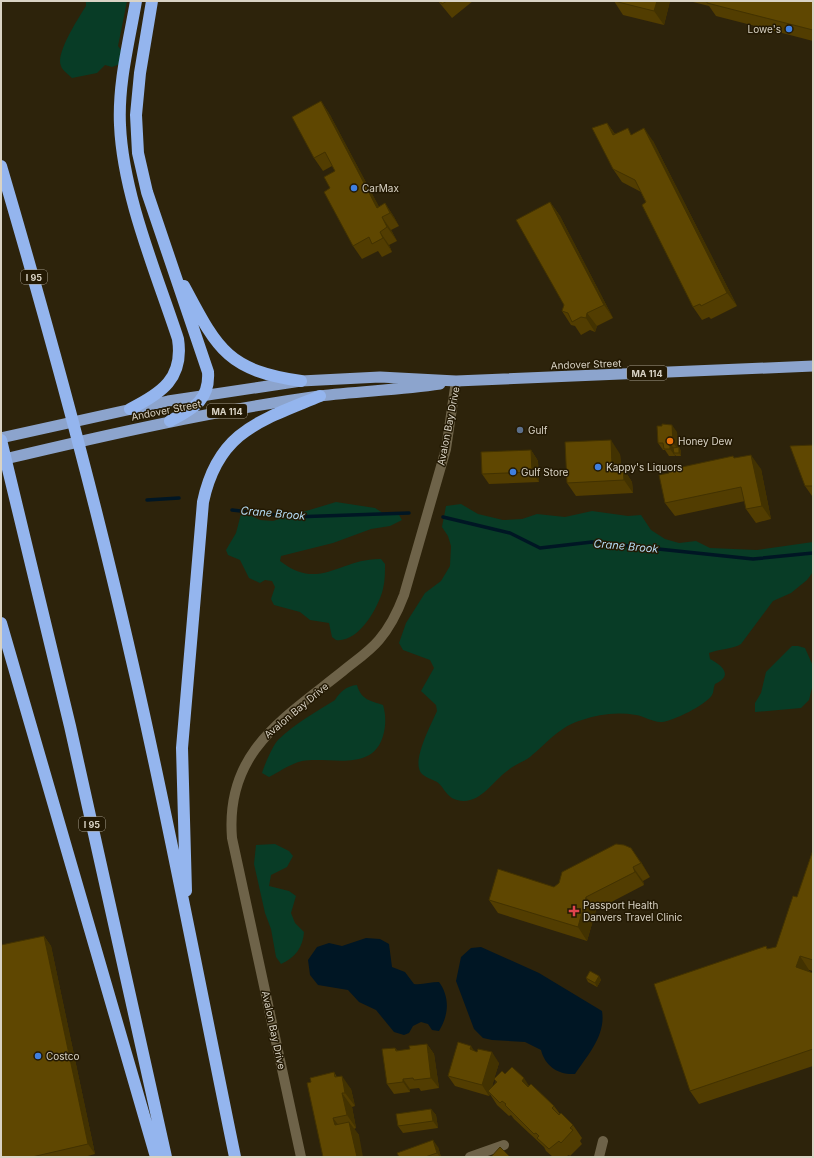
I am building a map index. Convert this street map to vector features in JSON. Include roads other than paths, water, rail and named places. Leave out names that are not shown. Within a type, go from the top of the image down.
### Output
[{"type":"highway","points":[[130,408],[163,390],[172,378],[178,365],[180,352],[178,339],[135,210],[124,167],[121,146],[120,100],[136,1]]},
{"type":"highway","points":[[152,1],[140,73],[136,135],[140,165],[147,192],[172,264],[188,317],[208,372],[209,381],[205,395],[198,404],[170,421]]},
{"type":"highway","name":"I 95","points":[[1,166],[64,388],[86,472],[147,729],[235,1157]]},
{"type":"highway","points":[[172,264],[217,343],[227,354],[237,362],[263,374],[301,381]]},
{"type":"highway","name":"Andover Street","points":[[1,439],[130,408],[301,381],[380,377],[456,381],[813,366]]},
{"type":"highway","name":"Andover Street","points":[[1,460],[170,421],[320,396],[403,390],[456,381]]},
{"type":"highway","points":[[188,930],[182,748],[203,502],[206,487],[218,459],[240,435],[254,424],[270,416],[320,396]]},
{"type":"highway","name":"I 95","points":[[1,439],[72,733],[166,1157]]},
{"type":"highway","points":[[1,623],[156,1157]]},
{"type":"street","name":"Avalon Bay Drive","points":[[301,1157],[232,838],[230,818],[233,797],[239,777],[258,743],[287,715],[363,655],[379,640],[397,613],[404,595],[446,449],[456,381]]},
{"type":"street","points":[[599,1157],[603,1140]]},
{"type":"street","points":[[470,1157],[504,1145]]},
{"type":"water","points":[[366,938],[380,939],[389,944],[392,967],[405,972],[414,984],[439,982],[445,994],[447,1006],[445,1019],[439,1031],[432,1030],[428,1024],[421,1022],[413,1026],[409,1033],[404,1035],[394,1032],[376,1010],[359,1002],[348,990],[318,985],[310,975],[308,960],[317,947],[329,943],[342,946]]},
{"type":"water","points":[[481,947],[539,973],[602,1011],[603,1020],[599,1036],[575,1074],[563,1073],[553,1068],[546,1061],[541,1050],[525,1042],[483,1038],[474,1029],[456,981],[461,957],[471,948]]},
{"type":"waterway","name":"Crane Brook","points":[[147,500],[179,498]]},
{"type":"waterway","name":"Crane Brook","points":[[232,510],[293,517],[409,513]]},
{"type":"waterway","name":"Crane Brook","points":[[443,517],[510,533],[540,548],[592,542],[753,559],[813,553]]},
{"type":"place","name":"Lowe's","points":[[789,29]]},
{"type":"place","name":"CarMax","points":[[354,188]]},
{"type":"place","name":"Gulf","points":[[520,430]]},
{"type":"place","name":"Honey Dew","points":[[670,441]]},
{"type":"place","name":"Kappy's Liquors","points":[[598,467]]},
{"type":"place","name":"Gulf Store","points":[[513,472]]},
{"type":"place","name":"Passport Health Danvers Travel Clinic","points":[[574,911]]},
{"type":"place","name":"Costco","points":[[38,1056]]}]
